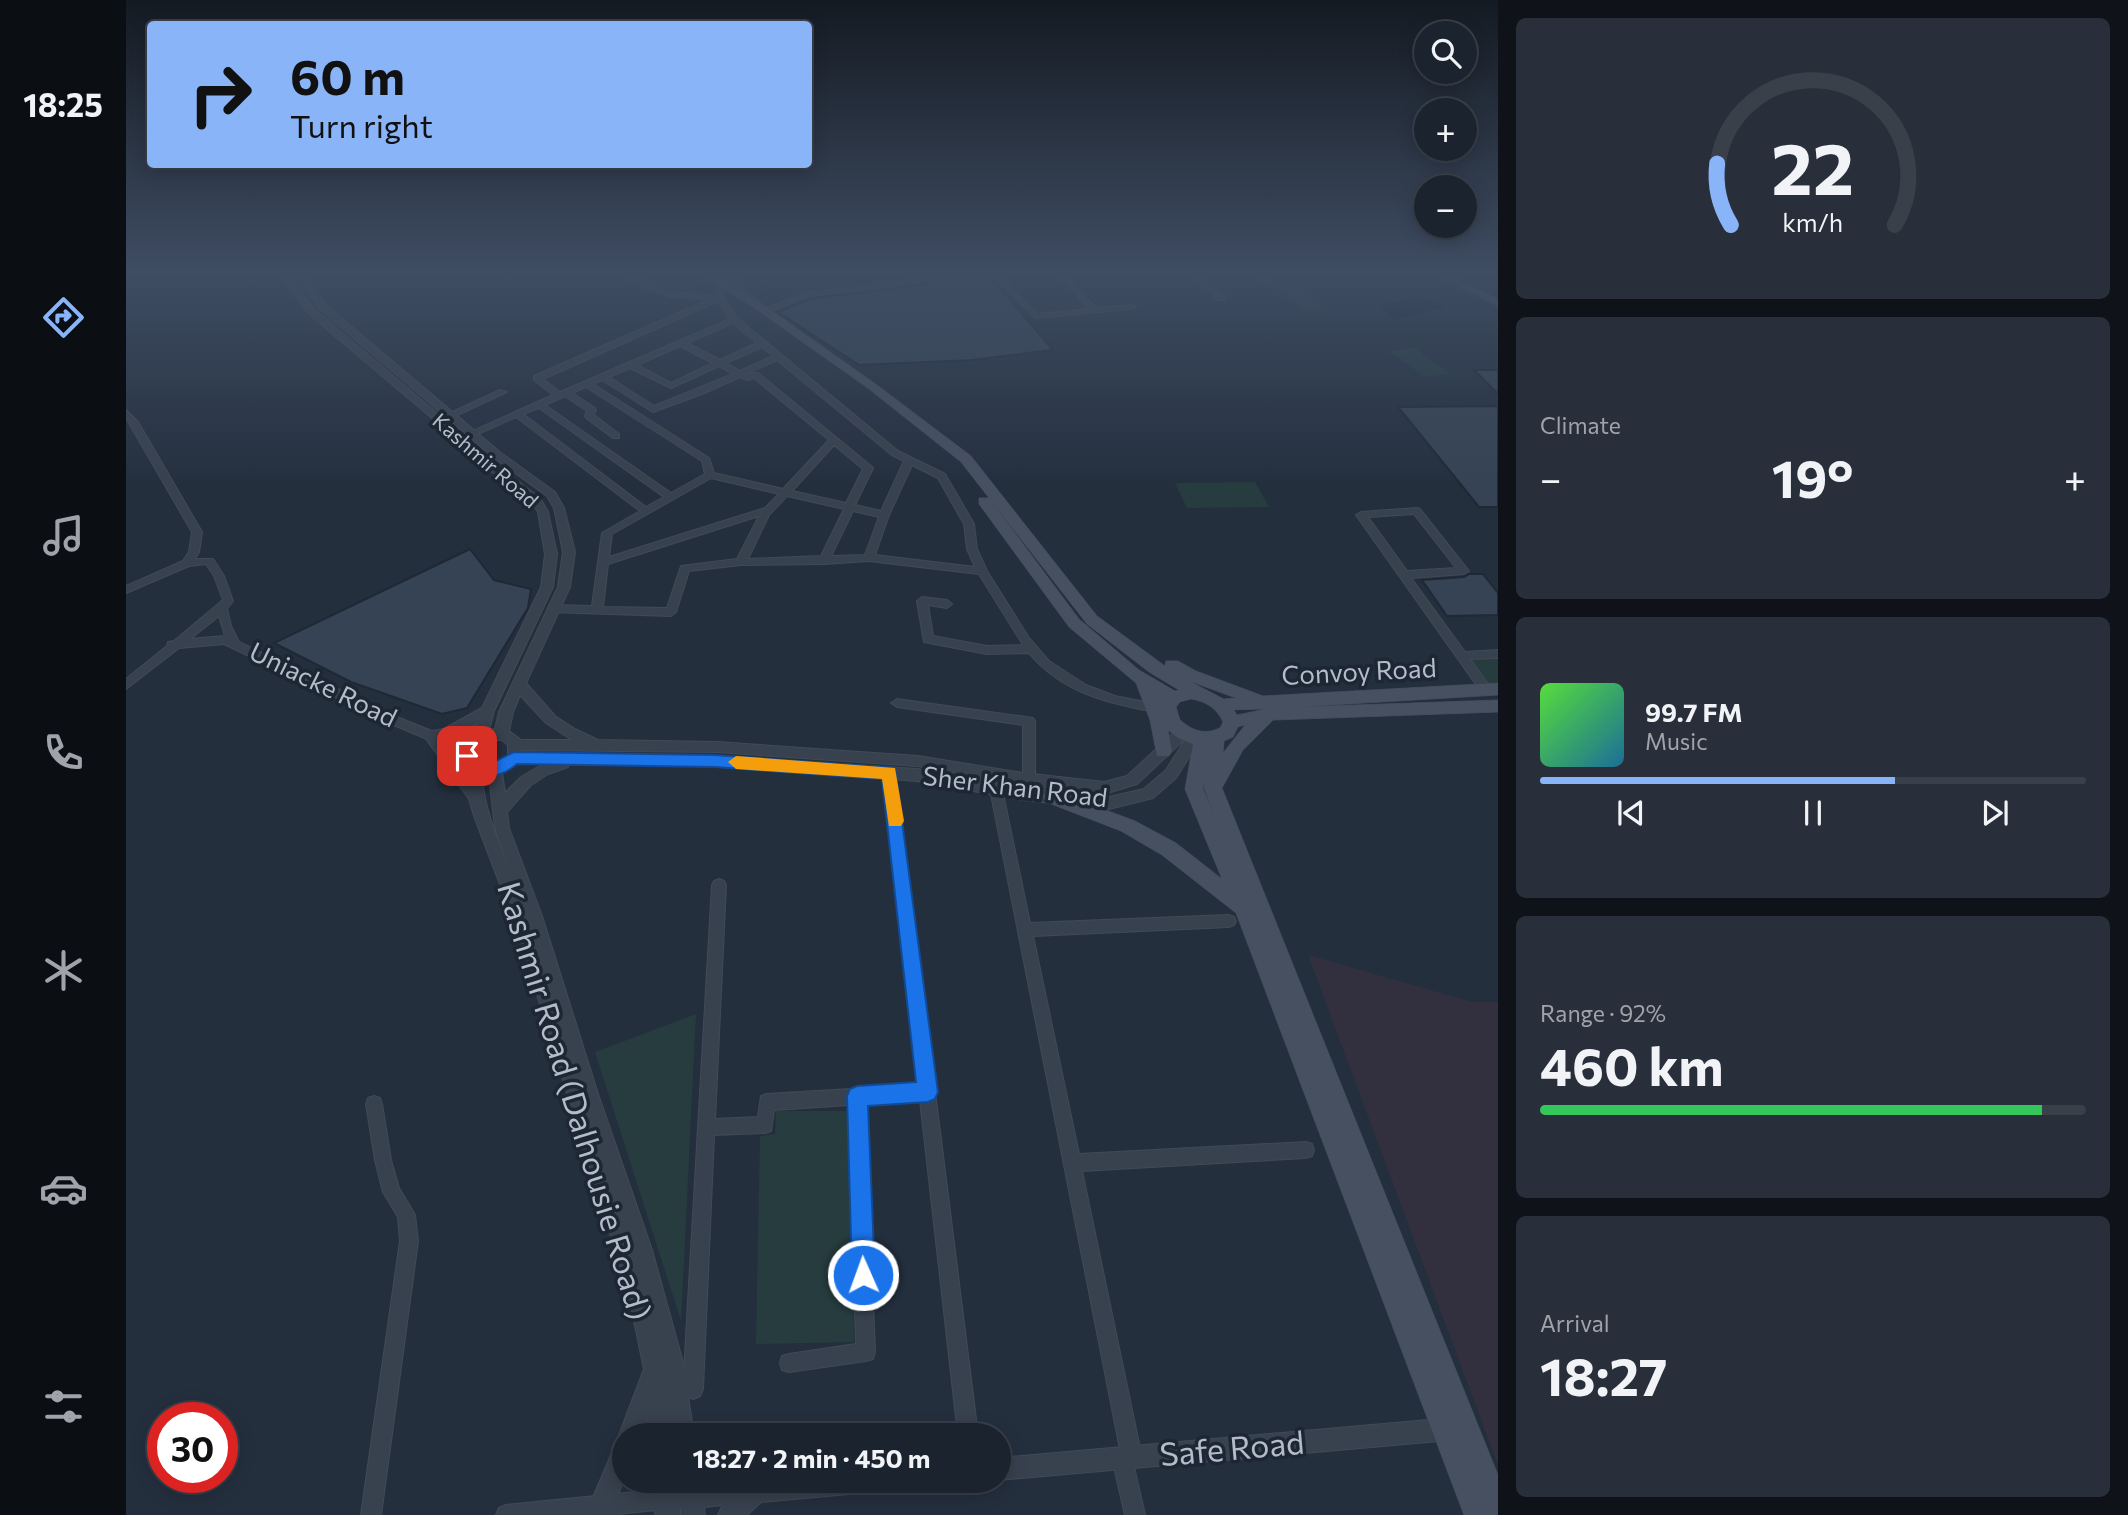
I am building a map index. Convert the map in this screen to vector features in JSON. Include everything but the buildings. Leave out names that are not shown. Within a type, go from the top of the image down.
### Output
[{"type":"main road","points":[[800,344],[955,461],[1074,623],[1143,680],[1164,705],[1171,722],[1205,734]]},
{"type":"main road","points":[[811,344],[884,395],[966,459],[1092,620],[1155,668],[1222,705],[1205,734],[1194,789],[1237,915],[1454,1429],[1498,1511]]},
{"type":"main road","points":[[1107,631],[1190,675],[1266,708],[1233,748],[1213,788]]},
{"type":"main road","name":"Convoy Road","points":[[1205,734],[1266,708],[1492,689]]},
{"type":"main road","points":[[1164,705],[1184,693],[1198,694]]},
{"type":"main road","points":[[1163,751],[1164,705]]},
{"type":"main road","name":"Convoy Road","points":[[1222,705],[1266,708],[1498,706]]},
{"type":"main road","points":[[1205,734],[1213,788],[1454,1429],[1479,1515]]},
{"type":"main road","points":[[1052,797],[1128,826],[1148,838],[1205,876],[1237,915]]},
{"type":"street","name":"Kashmir Road","points":[[349,344],[484,461],[536,500],[543,512],[551,554],[547,587],[487,711],[475,743]]},
{"type":"street","name":"Kashmir Road","points":[[367,344],[497,455],[551,494],[559,508],[569,552],[564,587],[506,712],[501,734]]},
{"type":"street","points":[[600,344],[537,378],[592,410],[589,416],[616,436]]},
{"type":"street","points":[[459,439],[678,344]]},
{"type":"street","points":[[681,344],[748,379],[755,374],[868,468],[824,561]]},
{"type":"street","points":[[631,365],[671,386],[761,344],[895,453],[942,476],[969,524],[972,549],[982,571],[1031,649],[1045,664],[1082,688],[1113,700],[1164,705]]},
{"type":"street","points":[[603,377],[653,409],[777,357]]},
{"type":"street","points":[[379,369],[392,365]]},
{"type":"street","points":[[393,380],[406,376]]},
{"type":"street","points":[[587,383],[706,460],[710,475]]},
{"type":"street","points":[[442,422],[503,392]]},
{"type":"street","points":[[539,404],[670,497]]},
{"type":"street","points":[[126,413],[134,422],[197,532],[194,552],[187,563]]},
{"type":"street","points":[[517,414],[646,511]]},
{"type":"street","points":[[741,562],[769,510],[834,440]]},
{"type":"street","points":[[870,558],[884,515],[909,461]]},
{"type":"street","points":[[597,610],[607,533],[710,475],[884,515]]},
{"type":"street","points":[[603,562],[769,510]]},
{"type":"street","points":[[1404,575],[1464,571],[1417,511],[1361,515],[1462,656],[1492,689]]},
{"type":"street","points":[[554,609],[671,612],[685,568],[741,562],[870,558],[982,571]]},
{"type":"street","points":[[126,590],[187,563],[208,561],[219,576],[228,601],[126,685]]},
{"type":"street","points":[[947,604],[922,601],[928,639],[987,650],[1031,649]]},
{"type":"street","points":[[222,608],[234,643]]},
{"type":"street","name":"Uniacke Road","points":[[173,645],[225,640],[431,736],[475,743]]},
{"type":"street","points":[[1462,656],[1498,654]]},
{"type":"street","points":[[519,683],[530,700],[564,730],[600,746]]},
{"type":"street","points":[[897,703],[1029,721],[1029,780]]},
{"type":"street","points":[[476,797],[431,736],[447,734],[487,711]]},
{"type":"street","points":[[501,734],[512,739],[515,751],[506,766],[495,771],[475,769],[467,760],[475,743],[501,734]]},
{"type":"street","name":"Sher Khan Road","points":[[515,751],[600,746],[717,747],[918,761],[1029,780],[1104,788],[1132,780],[1163,751],[1205,734]]},
{"type":"street","name":"Sher Khan Road","points":[[515,751],[578,760],[715,761],[917,775],[996,789],[1109,803],[1148,794],[1171,774],[1205,734]]},
{"type":"street","points":[[499,813],[513,790],[530,778],[552,765],[578,760]]},
{"type":"street","name":"Kashmir Road (Dalhousie Road)","points":[[475,769],[476,797],[525,929],[639,1296],[654,1368],[659,1423]]},
{"type":"street","name":"Kashmir Road (Dalhousie Road)","points":[[495,771],[499,813],[642,1250],[671,1359],[681,1423]]},
{"type":"street","points":[[889,773],[967,1423]]},
{"type":"street","points":[[996,789],[1072,1163],[1127,1458],[1135,1515]]},
{"type":"street","points":[[693,1389],[719,885]]},
{"type":"street","points":[[1025,930],[1237,915]]},
{"type":"street","points":[[706,1127],[765,1125],[768,1102],[928,1092]]},
{"type":"street","points":[[789,1363],[866,1352],[857,1096]]},
{"type":"street","points":[[371,1515],[409,1241],[406,1215],[392,1192],[383,1160],[374,1104]]},
{"type":"street","points":[[1072,1163],[1306,1150]]},
{"type":"street","points":[[634,1423],[654,1368]]},
{"type":"street","name":"Safe Road","points":[[1011,1468],[1454,1429]]},
{"type":"street","points":[[605,1511],[612,1489]]},
{"type":"street","points":[[506,1515],[605,1511],[666,1498],[734,1493]]},
{"type":"street","points":[[730,1515],[754,1493]]},
{"type":"shaded area","points":[[1308,955],[1472,1002],[1498,1002],[1498,1465]]},
{"type":"green space","points":[[1413,347],[1451,374],[1425,377],[1390,352]]},
{"type":"green space","points":[[1255,482],[1269,507],[1187,508],[1175,483]]},
{"type":"green space","points":[[1498,659],[1498,683],[1484,684],[1465,660]]},
{"type":"green space","points":[[696,1014],[681,1321],[595,1052]]},
{"type":"green space","points":[[776,1111],[849,1111],[854,1342],[756,1344],[760,1136],[775,1134]]},
{"type":"slow traffic","points":[[736,762],[889,773],[895,821]]},
{"type":"route","points":[[467,756],[471,767],[488,772],[506,766],[514,758],[715,761],[889,773],[928,1092],[857,1096],[863,1275]]}]
